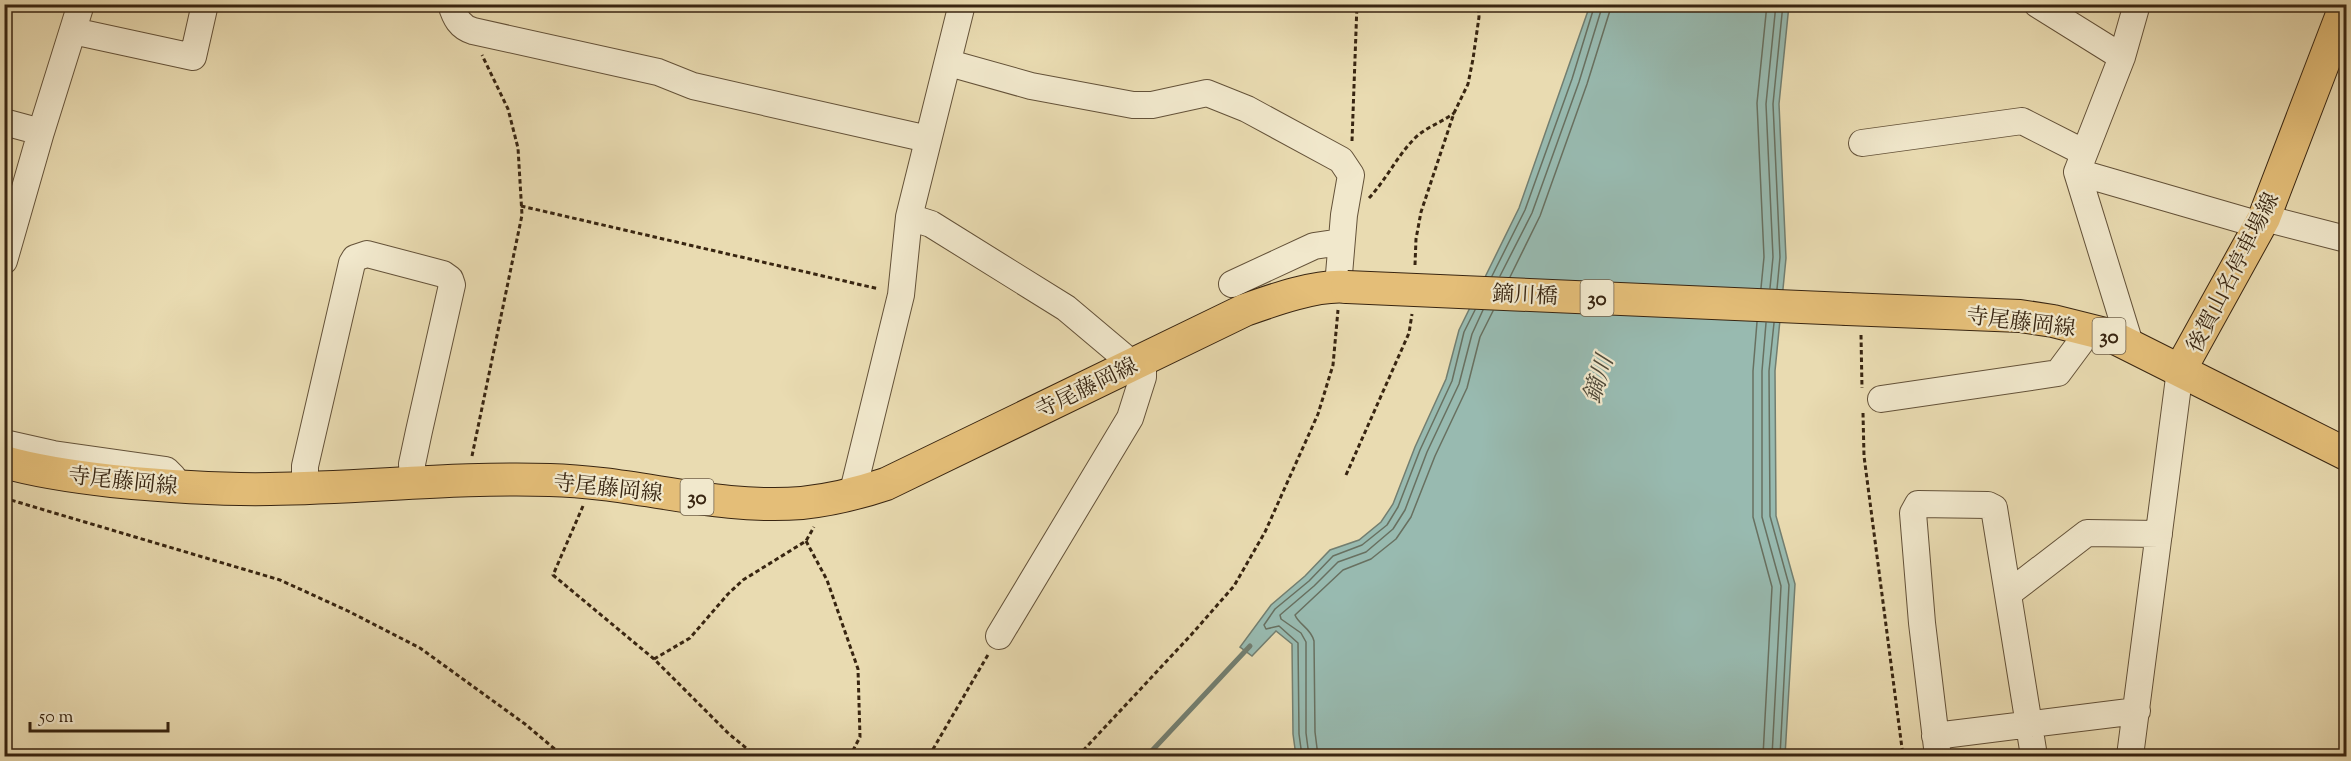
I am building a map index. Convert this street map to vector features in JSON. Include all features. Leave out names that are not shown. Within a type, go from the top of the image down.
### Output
[{"type":"main road","name":"後賀山名停車場線","points":[[2180,370],[2262,221],[2346,4]]},
{"type":"main road","name":"寺尾藤岡線","points":[[4,462],[92,478],[175,486],[262,489],[467,479],[552,480],[594,482],[705,499],[802,503],[838,497],[886,484],[1245,310],[1269,301],[1342,286]]},
{"type":"main road","name":"鏑川橋","points":[[1342,286],[1853,309]]},
{"type":"main road","name":"寺尾藤岡線","points":[[1853,309],[2020,316],[2109,335],[2346,454]]},
{"type":"street","points":[[4,261],[81,4]]},
{"type":"street","points":[[73,32],[193,57],[204,4]]},
{"type":"street","points":[[451,4],[461,25],[473,31],[658,72],[693,86],[928,139]]},
{"type":"street","points":[[838,497],[901,295],[909,217],[962,4]]},
{"type":"street","points":[[2037,4],[2122,57]]},
{"type":"street","points":[[2131,346],[2080,162],[2122,57],[2137,4]]},
{"type":"street","points":[[949,63],[1031,86],[1133,105],[1152,105],[1207,93],[1247,109],[1341,160],[1351,175],[1341,242],[1342,286]]},
{"type":"street","points":[[1862,143],[2022,121],[2080,162],[2262,221],[2346,239]]},
{"type":"street","points":[[4,122],[41,132]]},
{"type":"street","points":[[909,217],[931,224],[1066,308],[1123,356],[1136,363],[1143,377],[1130,418],[999,636]]},
{"type":"street","points":[[1232,284],[1314,246],[1341,242]]},
{"type":"street","points":[[305,487],[305,466],[352,263],[356,258],[367,254],[444,274],[450,279],[452,285],[418,431],[412,464],[412,483]]},
{"type":"street","points":[[1869,400],[2058,373],[2081,342],[2084,328]]},
{"type":"street","points":[[2130,756],[2180,370]]},
{"type":"street","points":[[4,443],[53,454],[166,470],[173,477],[175,486]]},
{"type":"street","points":[[2034,756],[2029,726],[2009,593],[1994,508],[1988,505],[1918,504],[1913,513],[1936,746],[2029,726],[2137,711]]},
{"type":"street","points":[[2009,593],[2087,533],[2159,534]]},
{"type":"path","points":[[1352,138],[1357,4]]},
{"type":"path","points":[[1415,270],[1419,222],[1454,112],[1468,84],[1479,17],[1478,4]]},
{"type":"path","points":[[467,479],[522,215],[518,148],[508,109],[476,43],[473,31]]},
{"type":"path","points":[[1365,203],[1415,139],[1427,128],[1443,122],[1454,112]]},
{"type":"path","points":[[521,206],[901,295]]},
{"type":"path","points":[[1078,756],[1234,586],[1265,532],[1310,433],[1333,364],[1342,286]]},
{"type":"path","points":[[1853,309],[1869,400],[1864,456],[1903,756]]},
{"type":"path","points":[[1346,476],[1409,333],[1413,310]]},
{"type":"path","points":[[594,482],[553,575],[654,659],[729,734],[756,756]]},
{"type":"path","points":[[654,659],[690,638],[743,580],[806,541],[818,521],[838,497]]},
{"type":"path","points":[[4,498],[280,580],[420,648],[525,724],[563,756]]},
{"type":"path","points":[[806,541],[828,580],[858,669],[860,737],[850,756]]},
{"type":"path","points":[[929,756],[999,636]]},
{"type":"water","name":"鏑川","points":[[1590,5],[1789,5],[1779,104],[1786,258],[1775,371],[1776,516],[1795,584],[1785,756],[1296,756],[1293,734],[1292,644],[1276,631],[1252,656],[1240,647],[1271,605],[1305,576],[1330,550],[1359,540],[1381,522],[1393,504],[1415,447],[1446,379],[1459,330],[1519,208]]},
{"type":"water","points":[[4,750],[52,753],[60,756],[5,756]]},
{"type":"waterway","points":[[1147,756],[1250,646]]}]
